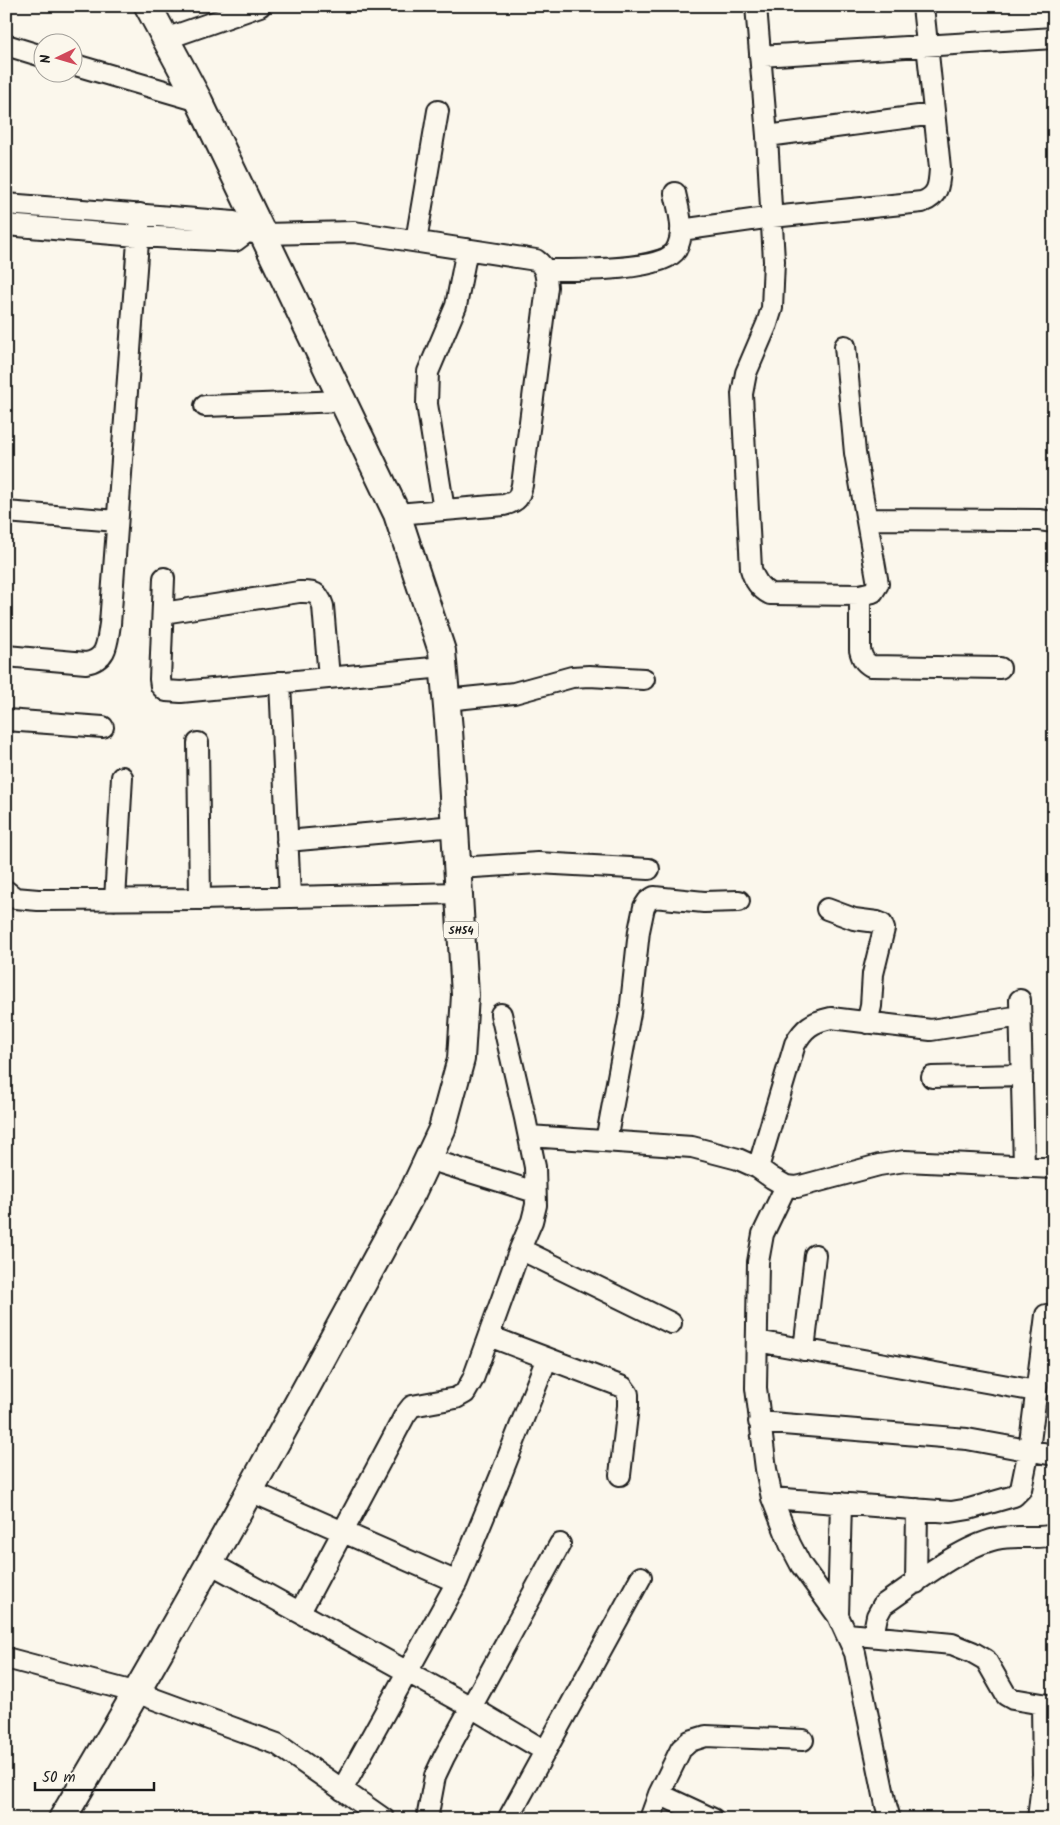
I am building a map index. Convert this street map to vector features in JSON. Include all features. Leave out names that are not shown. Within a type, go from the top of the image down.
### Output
[{"type":"main road","name":"SH54","points":[[62,1819],[138,1693],[413,1192],[442,1129],[462,1059],[465,995],[458,868],[442,652],[397,514],[343,401],[255,233],[199,101],[148,6]]},
{"type":"street","points":[[165,38],[260,6]]},
{"type":"street","points":[[756,6],[767,136],[774,261],[772,308],[768,324],[746,373],[742,394],[751,569],[754,578],[763,590],[770,594],[860,595],[873,592],[878,584],[855,453],[845,346]]},
{"type":"street","points":[[682,230],[772,217],[907,204],[929,199],[938,190],[940,168],[923,6]]},
{"type":"street","points":[[760,56],[1054,38]]},
{"type":"street","points":[[6,46],[32,53]]},
{"type":"street","points":[[82,67],[199,101]]},
{"type":"street","points":[[416,241],[438,111]]},
{"type":"street","points":[[767,136],[934,114]]},
{"type":"street","points":[[545,270],[591,269],[650,264],[671,256],[676,249],[682,230],[675,193]]},
{"type":"street","points":[[6,204],[234,222],[255,233]]},
{"type":"street","points":[[6,656],[86,663],[94,662],[102,656],[106,648],[110,624],[140,214]]},
{"type":"street","points":[[6,225],[137,236],[235,241],[255,233],[354,232],[536,260],[545,270],[547,287],[519,498],[512,503],[504,505],[397,514]]},
{"type":"street","points":[[444,510],[427,404],[428,372],[456,306],[467,249]]},
{"type":"street","points":[[205,406],[343,401]]},
{"type":"street","points":[[6,512],[117,521]]},
{"type":"street","points":[[867,519],[1040,520],[1054,522]]},
{"type":"street","points":[[164,578],[160,680],[166,691],[181,692],[443,667]]},
{"type":"street","points":[[163,613],[299,592],[316,594],[320,597],[323,606],[329,678]]},
{"type":"street","points":[[860,595],[860,650],[862,658],[871,666],[1000,668]]},
{"type":"street","points":[[446,700],[514,694],[572,677],[644,679]]},
{"type":"street","points":[[280,682],[290,897]]},
{"type":"street","points":[[6,720],[104,727]]},
{"type":"street","points":[[198,743],[200,899]]},
{"type":"street","points":[[115,900],[122,777]]},
{"type":"street","points":[[287,841],[455,826]]},
{"type":"street","points":[[458,868],[538,864],[648,869]]},
{"type":"street","points":[[6,891],[15,898],[38,900],[200,899],[459,893]]},
{"type":"street","points":[[606,1141],[630,1013],[639,931],[644,907],[654,897],[698,902],[739,901]]},
{"type":"street","points":[[827,909],[854,919],[882,924],[884,929],[873,974],[871,1006],[867,1022]]},
{"type":"street","points":[[758,1168],[795,1044],[801,1033],[816,1021],[831,1018],[931,1030],[1020,1008],[1024,1167]]},
{"type":"street","points":[[300,1612],[412,1406],[456,1398],[465,1393],[473,1379],[532,1221],[536,1205],[534,1167],[529,1136],[501,1014]]},
{"type":"street","points":[[932,1078],[1022,1075]]},
{"type":"street","points":[[529,1136],[692,1147],[738,1159],[758,1168],[786,1186],[796,1187],[879,1165],[905,1161],[1054,1168]]},
{"type":"street","points":[[428,1159],[535,1192]]},
{"type":"street","points":[[786,1186],[763,1234],[758,1262],[756,1388],[766,1470],[772,1498],[790,1544],[801,1565],[842,1625],[855,1653],[890,1819]]},
{"type":"street","points":[[520,1249],[671,1323]]},
{"type":"street","points":[[804,1350],[816,1255]]},
{"type":"street","points":[[772,1498],[952,1512],[1014,1496],[1021,1489],[1028,1450],[1046,1316]]},
{"type":"street","points":[[489,1336],[623,1387],[628,1394],[628,1406],[620,1476]]},
{"type":"street","points":[[757,1341],[1036,1391]]},
{"type":"street","points":[[342,1790],[406,1671],[457,1582],[547,1358]]},
{"type":"street","points":[[759,1422],[967,1439],[1054,1454]]},
{"type":"street","points":[[250,1491],[457,1582]]},
{"type":"street","points":[[841,1503],[842,1625]]},
{"type":"street","points":[[916,1583],[917,1509]]},
{"type":"street","points":[[873,1636],[877,1616],[883,1605],[949,1560],[995,1539],[1016,1536],[1044,1537],[1054,1535]]},
{"type":"street","points":[[427,1819],[435,1776],[560,1544]]},
{"type":"street","points":[[210,1563],[471,1707],[545,1751]]},
{"type":"street","points":[[508,1819],[641,1577]]},
{"type":"street","points":[[842,1625],[873,1636],[952,1644],[986,1660],[1006,1695],[1021,1702],[1048,1706],[1038,1819]]},
{"type":"street","points":[[6,1658],[138,1693],[277,1744],[384,1819]]},
{"type":"street","points":[[650,1819],[681,1749],[690,1741],[706,1736],[803,1740]]},
{"type":"street","points":[[660,1794],[713,1819]]}]
